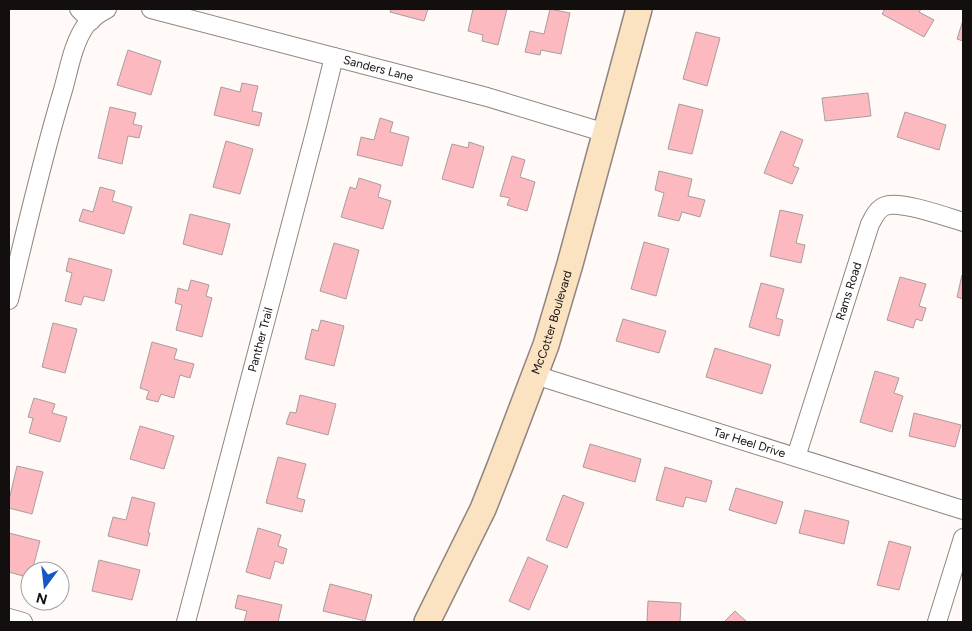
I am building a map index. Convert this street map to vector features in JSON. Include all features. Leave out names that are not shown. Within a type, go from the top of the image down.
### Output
[{"type":"street","points":[[9,300],[54,120],[85,15],[97,14],[107,9]]},
{"type":"street","name":"Sanders Lane","points":[[151,9],[487,97],[606,133]]},
{"type":"street","name":"McCotter Boulevard","points":[[427,622],[483,508],[535,375],[568,273],[639,9]]},
{"type":"street","name":"Panther Trail","points":[[186,622],[334,57]]},
{"type":"street","name":"Rams Road","points":[[796,457],[870,224],[876,212],[885,206],[898,205],[963,222]]},
{"type":"street","name":"Tar Heel Drive","points":[[535,375],[963,510]]},
{"type":"street","points":[[937,622],[963,538]]},
{"type":"street","points":[[9,618],[23,622]]},
{"type":"building","points":[[391,9],[428,9],[424,21],[390,12]]},
{"type":"building","points":[[473,9],[507,9],[498,45],[482,41],[483,35],[468,31]]},
{"type":"building","points":[[550,9],[570,13],[561,54],[541,50],[540,55],[525,52],[530,31],[544,34]]},
{"type":"building","points":[[885,9],[921,9],[919,12],[934,20],[924,37],[882,14]]},
{"type":"building","points":[[963,20],[963,41],[957,39]]},
{"type":"building","points":[[696,32],[720,38],[707,86],[683,79]]},
{"type":"building","points":[[128,50],[161,61],[151,95],[117,85]]},
{"type":"building","points":[[242,83],[258,86],[252,111],[262,113],[259,126],[214,115],[221,87],[240,92]]},
{"type":"building","points":[[868,93],[871,116],[825,121],[822,98]]},
{"type":"building","points":[[679,104],[703,110],[692,154],[668,149]]},
{"type":"building","points":[[110,107],[136,113],[133,124],[142,126],[139,138],[128,136],[122,164],[98,158]]},
{"type":"building","points":[[905,112],[946,125],[939,150],[897,137]]},
{"type":"building","points":[[380,118],[393,122],[390,132],[409,137],[402,166],[357,155],[361,137],[374,140]]},
{"type":"building","points":[[781,131],[803,140],[793,166],[799,168],[792,184],[764,173]]},
{"type":"building","points":[[226,141],[253,149],[240,194],[213,187]]},
{"type":"building","points":[[469,142],[484,147],[473,188],[442,179],[452,144],[468,148]]},
{"type":"building","points":[[512,156],[525,160],[520,177],[535,182],[527,211],[507,205],[510,198],[500,196]]},
{"type":"building","points":[[659,171],[692,179],[688,196],[705,200],[700,217],[682,212],[679,221],[658,216],[664,193],[655,190]]},
{"type":"building","points":[[359,178],[381,185],[378,197],[391,201],[383,229],[341,217],[350,187],[356,189]]},
{"type":"building","points":[[100,187],[115,191],[112,201],[132,207],[124,234],[79,221],[83,209],[93,212]]},
{"type":"building","points":[[780,210],[803,215],[796,243],[805,245],[801,263],[770,256]]},
{"type":"building","points":[[190,214],[230,224],[222,255],[183,244]]},
{"type":"building","points":[[644,242],[669,249],[656,296],[631,289]]},
{"type":"building","points":[[334,243],[359,250],[346,299],[320,291]]},
{"type":"building","points":[[69,258],[112,270],[104,301],[84,296],[81,305],[65,301],[72,273],[66,271]]},
{"type":"building","points":[[963,275],[963,299],[957,297]]},
{"type":"building","points":[[900,277],[926,284],[919,306],[926,308],[922,321],[916,319],[913,328],[887,320]]},
{"type":"building","points":[[191,280],[209,285],[206,296],[212,298],[202,337],[176,330],[182,305],[175,303],[178,288],[188,291]]},
{"type":"building","points":[[761,283],[784,289],[776,318],[783,320],[779,336],[749,327]]},
{"type":"building","points":[[623,319],[666,331],[659,353],[616,341]]},
{"type":"building","points":[[321,320],[344,326],[334,366],[305,359],[312,329],[318,331]]},
{"type":"building","points":[[53,323],[77,329],[65,373],[42,367]]},
{"type":"building","points":[[152,342],[177,349],[174,359],[194,364],[190,378],[180,375],[174,398],[161,394],[158,402],[146,399],[149,391],[140,388]]},
{"type":"building","points":[[715,348],[771,365],[762,394],[706,377]]},
{"type":"building","points":[[875,371],[899,378],[894,393],[903,396],[892,432],[860,422]]},
{"type":"building","points":[[300,395],[336,404],[328,435],[286,424],[290,412],[296,413]]},
{"type":"building","points":[[34,398],[55,404],[52,413],[67,417],[60,442],[29,433],[33,418],[28,417]]},
{"type":"building","points":[[914,413],[961,425],[955,447],[909,436]]},
{"type":"building","points":[[140,426],[174,436],[164,469],[130,459]]},
{"type":"building","points":[[590,444],[641,459],[635,482],[583,467]]},
{"type":"building","points":[[278,457],[306,464],[297,498],[305,500],[302,512],[266,503]]},
{"type":"building","points":[[17,466],[43,472],[32,514],[9,508]]},
{"type":"building","points":[[665,467],[712,481],[706,502],[686,497],[683,507],[656,500]]},
{"type":"building","points":[[736,488],[783,502],[776,524],[729,510]]},
{"type":"building","points":[[563,495],[584,503],[567,548],[546,540]]},
{"type":"building","points":[[132,497],[155,503],[147,546],[108,536],[113,517],[126,520]]},
{"type":"building","points":[[805,510],[849,521],[844,544],[799,533]]},
{"type":"building","points":[[258,528],[281,535],[278,546],[287,549],[283,564],[275,561],[270,579],[246,572]]},
{"type":"building","points":[[9,533],[40,541],[35,561],[20,561],[20,575],[9,572]]},
{"type":"building","points":[[889,541],[911,547],[899,590],[877,585]]},
{"type":"building","points":[[528,557],[548,566],[529,610],[509,601]]},
{"type":"building","points":[[99,560],[140,570],[132,600],[92,591]]},
{"type":"building","points":[[330,584],[372,595],[365,621],[323,611]]},
{"type":"building","points":[[238,595],[282,605],[278,622],[244,622],[247,611],[235,608]]},
{"type":"building","points":[[648,601],[681,603],[680,622],[647,622]]},
{"type":"building","points":[[735,611],[747,622],[724,622]]}]
